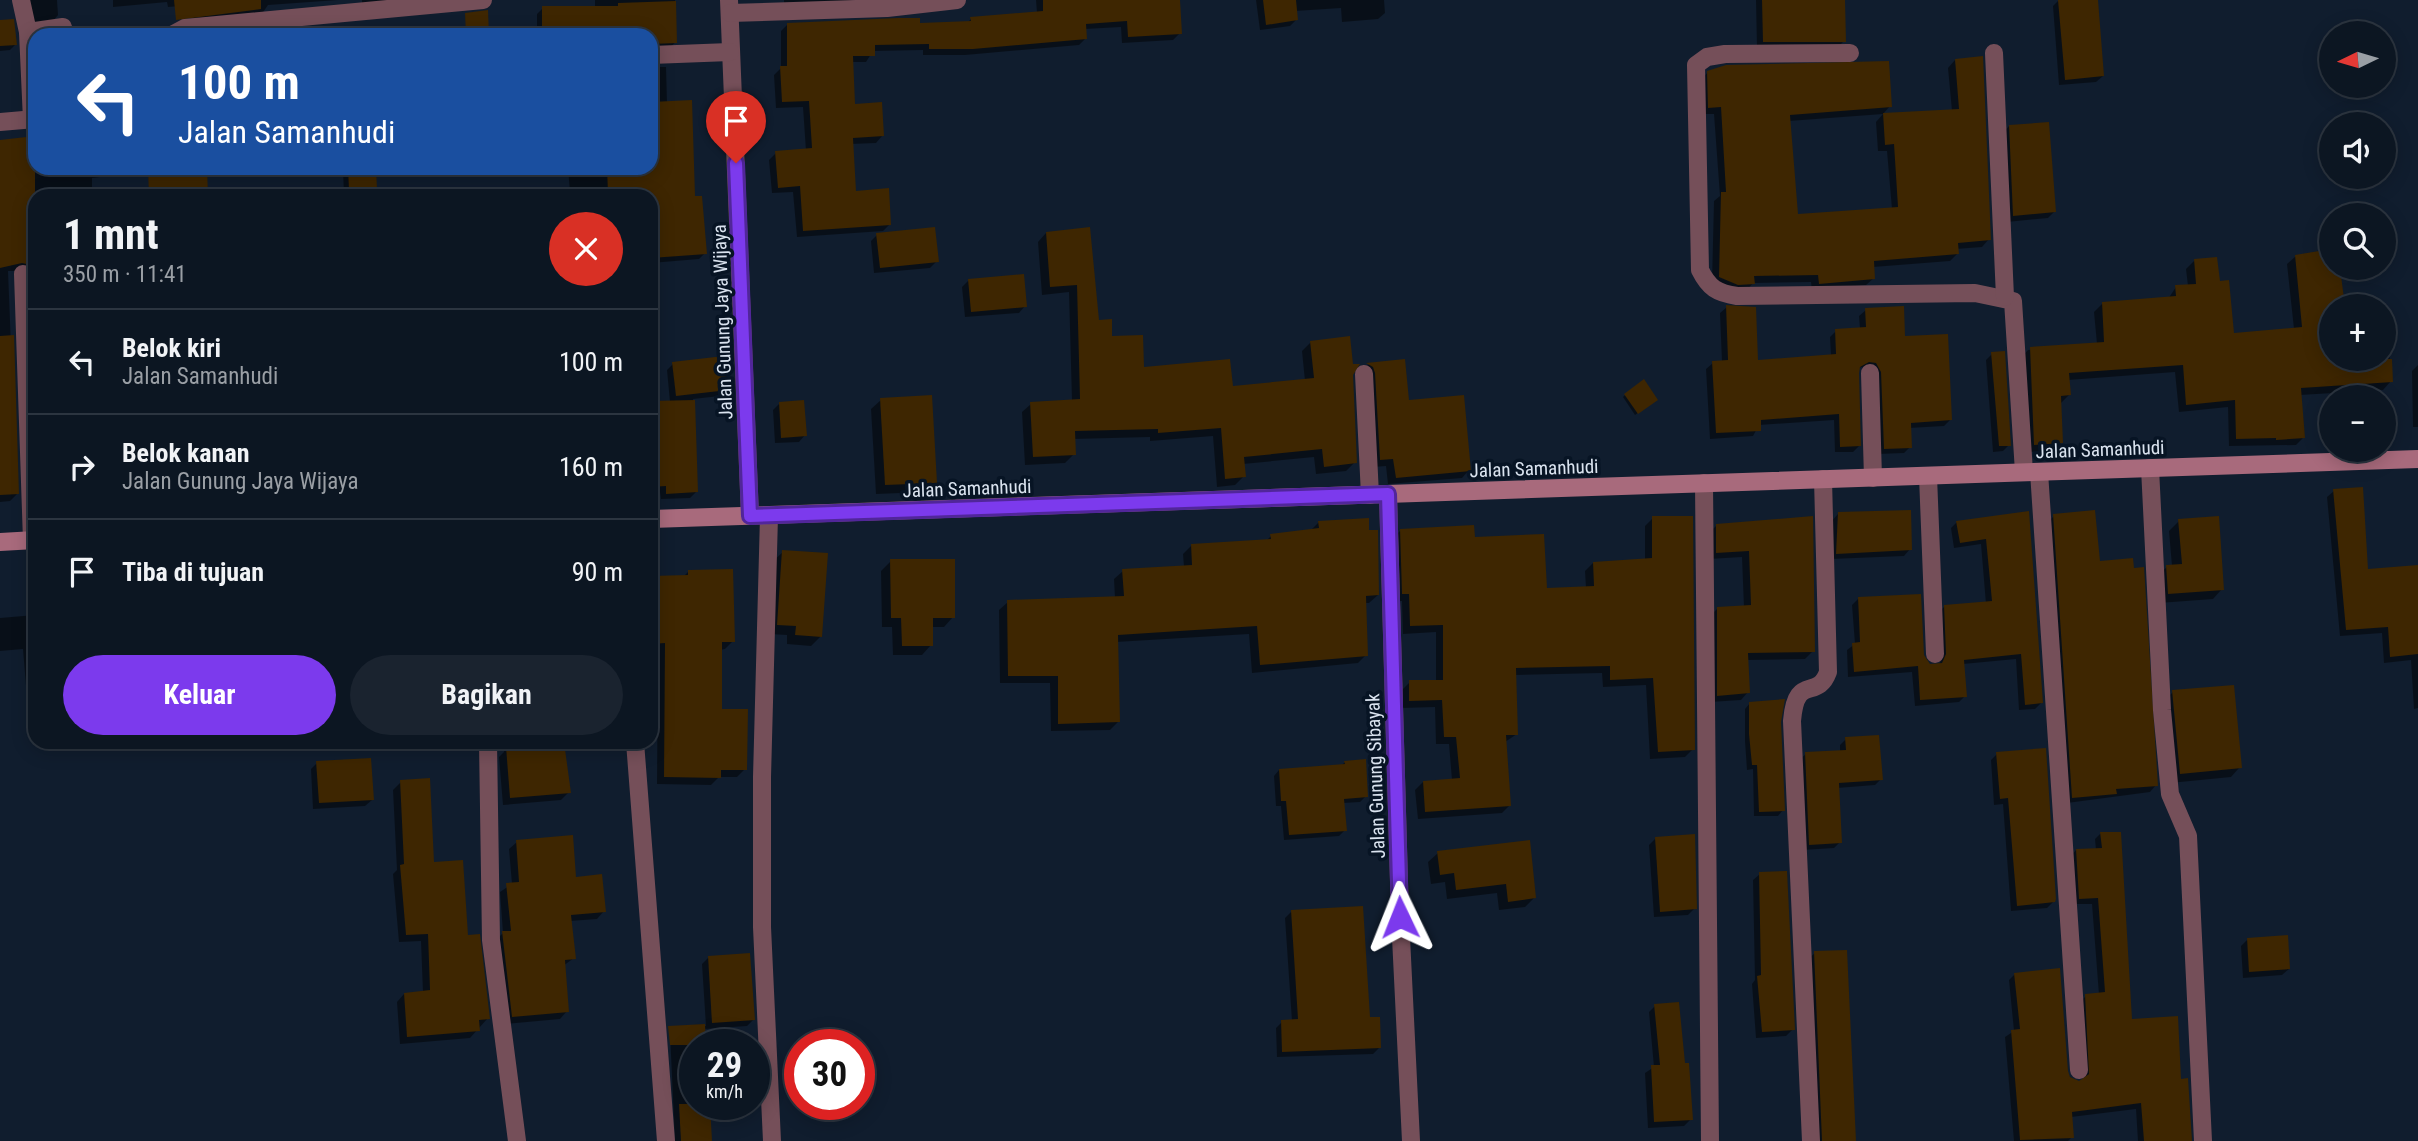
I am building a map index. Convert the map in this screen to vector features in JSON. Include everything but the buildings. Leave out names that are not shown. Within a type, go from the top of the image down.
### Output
[{"type":"street","points":[[20,0],[28,32]]},
{"type":"street","points":[[185,28],[483,0]]},
{"type":"street","points":[[730,6],[887,8],[957,0]]},
{"type":"street","name":"Jalan Gunung Jaya Wijaya","points":[[730,6],[750,516]]},
{"type":"street","points":[[56,28],[63,27]]},
{"type":"street","points":[[658,55],[730,52]]},
{"type":"street","points":[[1994,52],[2005,297]]},
{"type":"street","points":[[1850,53],[1725,54],[1707,57],[1696,65],[1700,270],[1708,285],[1721,294],[1737,296],[1975,293],[2013,300],[2032,472],[2079,1070]]},
{"type":"street","points":[[0,122],[28,120]]},
{"type":"street","points":[[23,274],[28,395]]},
{"type":"street","points":[[1870,373],[1873,478]]},
{"type":"street","name":"Jalan Gunung Sibayak","points":[[1364,374],[1379,494],[1411,1141]]},
{"type":"street","name":"Jalan Samanhudi","points":[[658,519],[2418,459]]},
{"type":"street","points":[[2150,468],[2162,710],[2170,794],[2189,836],[2203,1141]]},
{"type":"street","points":[[1928,476],[1936,654]]},
{"type":"street","points":[[1811,1141],[1792,722],[1794,699],[1799,693],[1817,687],[1828,672],[1824,479]]},
{"type":"street","points":[[1704,483],[1710,1141]]},
{"type":"street","points":[[769,516],[762,777],[762,927],[772,1141]]},
{"type":"street","points":[[0,542],[28,540]]},
{"type":"street","points":[[488,749],[491,940],[517,1141]]},
{"type":"street","points":[[636,749],[666,1141]]},
{"type":"route","points":[[736,163],[750,516],[1388,494],[1400,917]]}]
